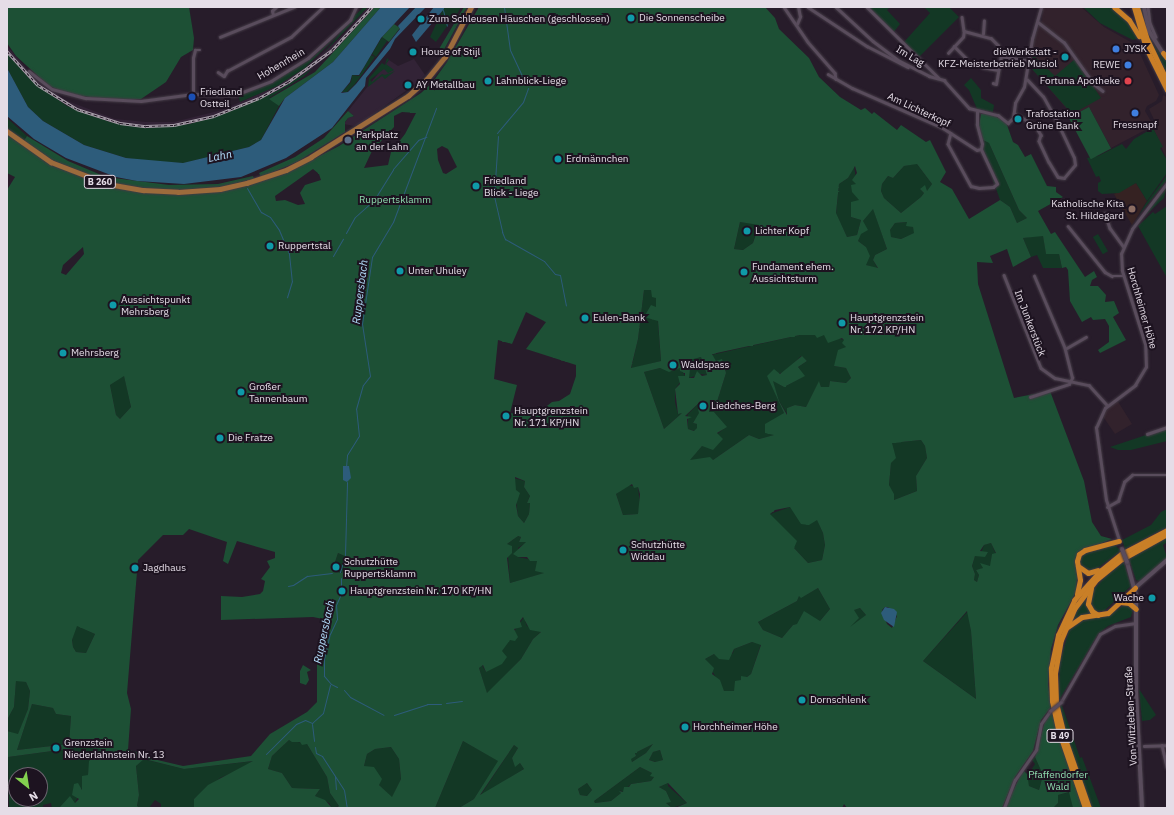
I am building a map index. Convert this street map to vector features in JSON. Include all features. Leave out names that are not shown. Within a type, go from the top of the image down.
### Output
[{"type":"highway","points":[[1114,7],[1131,23],[1146,48],[1167,90]]},
{"type":"highway","points":[[1134,7],[1146,48]]},
{"type":"highway","points":[[1137,7],[1148,42],[1167,82]]},
{"type":"highway","name":"B 49","points":[[1085,808],[1058,729],[1051,691],[1051,668],[1056,642],[1063,620],[1076,597],[1103,568],[1167,530]]},
{"type":"highway","name":"B 49","points":[[1089,808],[1065,738],[1056,702],[1056,668],[1064,630],[1077,604],[1093,584],[1122,559],[1167,534]]},
{"type":"highway","points":[[1076,597],[1080,583],[1077,557],[1083,551],[1119,541]]},
{"type":"highway","points":[[1078,566],[1089,573],[1103,568]]},
{"type":"highway","points":[[1093,584],[1088,604],[1092,611],[1099,615]]},
{"type":"highway","points":[[1064,630],[1079,618],[1110,612],[1135,588]]},
{"type":"highway","points":[[1120,602],[1127,602],[1136,609]]},
{"type":"main road","name":"B 260","points":[[7,132],[35,152],[63,168],[114,185],[178,192],[220,189],[247,183],[286,170],[311,157],[408,96],[444,57],[471,8]]},
{"type":"street","points":[[273,15],[272,11],[276,7]]},
{"type":"street","points":[[220,37],[294,7]]},
{"type":"street","points":[[218,72],[224,76],[227,71],[291,37],[323,7]]},
{"type":"street","name":"Hohenrhein","points":[[29,71],[48,87],[75,97],[141,101],[193,94],[235,95],[270,81],[311,56],[350,20],[356,7]]},
{"type":"street","points":[[784,7],[796,25],[835,73],[836,79]]},
{"type":"street","points":[[796,25],[800,17],[798,7]]},
{"type":"street","points":[[808,7],[867,46],[911,68]]},
{"type":"street","name":"Im Lag","points":[[836,7],[873,41],[911,68],[939,78],[951,87],[969,108],[977,112]]},
{"type":"street","points":[[866,7],[939,78]]},
{"type":"street","points":[[951,133],[948,144],[971,186],[976,188],[993,187],[997,184],[981,149],[977,112],[998,115],[1008,122],[1012,120],[1015,103],[1027,79],[1032,39],[1041,7]]},
{"type":"street","points":[[1144,7],[1156,37]]},
{"type":"street","points":[[1148,7],[1146,13],[1151,35],[1166,54]]},
{"type":"street","points":[[948,52],[963,37],[964,31],[962,17]]},
{"type":"street","points":[[983,34],[984,21]]},
{"type":"street","points":[[1038,22],[1064,42],[1094,84],[1103,91]]},
{"type":"street","points":[[964,31],[983,34],[991,38],[998,45],[1000,56],[996,84],[993,83]]},
{"type":"street","points":[[954,46],[966,58]]},
{"type":"street","points":[[193,94],[193,58],[195,50],[200,50]]},
{"type":"street","points":[[1000,56],[1029,61]]},
{"type":"street","points":[[982,67],[998,70]]},
{"type":"street","name":"Am Lichterkopf","points":[[828,74],[951,133],[974,149],[981,149]]},
{"type":"street","points":[[1014,113],[1035,125],[1041,135],[1039,141],[1058,177],[1064,178],[1074,167],[1074,158],[1043,97],[1027,79]]},
{"type":"street","name":"Horchheimer Höhe","points":[[1136,609],[1135,588],[1107,507],[1097,448],[1097,423],[1107,405],[1137,383],[1146,362],[1145,341],[1121,263],[1123,246],[1140,218],[1167,183]]},
{"type":"street","points":[[1105,213],[1110,228],[1123,246]]},
{"type":"street","points":[[1068,226],[1105,272],[1112,276],[1124,276]]},
{"type":"street","name":"Im Junkerstück","points":[[1004,275],[1038,364],[1052,377],[1089,385],[1107,405]]},
{"type":"street","points":[[1030,397],[1071,381],[1065,349],[1034,276]]},
{"type":"street","points":[[1065,349],[1086,337]]},
{"type":"street","points":[[1146,434],[1167,427]]},
{"type":"street","points":[[1107,507],[1118,501],[1124,482],[1132,475],[1167,475]]},
{"type":"street","points":[[1135,588],[1167,560]]},
{"type":"street","name":"Von-Witzleben-Straße","points":[[1136,609],[1142,808]]},
{"type":"street","points":[[1004,808],[1015,780],[1035,753],[1041,724],[1050,711],[1061,702],[1100,634],[1115,626],[1136,623]]},
{"type":"street","points":[[1162,745],[1167,767]]},
{"type":"street","points":[[1144,746],[1167,745]]},
{"type":"shaded area","points":[[368,7],[373,7],[336,48],[315,66],[317,58],[344,34]]},
{"type":"shaded area","points":[[1043,7],[1081,7],[1104,27],[1136,45],[1159,95],[1156,101],[1147,106],[1145,111],[1152,123],[1149,128],[1111,148],[1089,107],[1073,116],[1031,68],[1033,39],[1042,20]]},
{"type":"shaded area","points":[[7,46],[31,74],[65,100],[115,119],[146,122],[174,122],[222,110],[277,86],[314,62],[313,68],[279,90],[237,109],[190,124],[146,128],[98,119],[56,99],[22,72],[7,53]]},
{"type":"shaded area","points":[[414,59],[425,75],[418,82],[364,121],[354,126],[344,124],[348,118],[354,116],[348,111],[389,60],[398,66]]},
{"type":"shaded area","points":[[1163,95],[1167,97],[1167,160],[1153,128],[1157,126],[1149,109],[1162,101]]},
{"type":"shaded area","name":"Katholische Kita St. Hildegard","points":[[1136,183],[1147,201],[1132,225],[1114,194]]},
{"type":"shaded area","points":[[1117,400],[1132,424],[1115,434],[1102,415]]},
{"type":"green space","points":[[7,7],[189,7],[194,38],[193,50],[181,57],[166,82],[141,99],[107,99],[72,95],[49,86],[16,56],[7,43]]},
{"type":"green space","points":[[364,7],[368,7],[323,54],[353,17]]},
{"type":"green space","points":[[375,7],[381,7],[333,62],[285,98],[279,106],[269,99],[315,72]]},
{"type":"green space","points":[[444,7],[461,7],[452,23],[450,22],[436,42],[430,37]]},
{"type":"green space","points":[[464,7],[467,7],[440,57],[436,54]]},
{"type":"green space","name":"Ruppertsklamm","points":[[479,7],[765,7],[775,18],[779,29],[809,58],[819,77],[840,97],[861,110],[865,108],[872,114],[874,112],[897,130],[901,125],[926,142],[930,140],[946,172],[940,182],[952,189],[969,219],[1000,200],[1010,207],[1017,223],[1027,218],[1019,210],[989,143],[983,140],[979,126],[981,114],[992,114],[1006,122],[1013,142],[1018,145],[1025,157],[1031,154],[1047,186],[1056,187],[1056,192],[1063,197],[1038,211],[1051,234],[1055,232],[1085,277],[1094,271],[1097,277],[1092,280],[1090,286],[1098,286],[1106,295],[1105,302],[1114,301],[1119,313],[1113,317],[1126,340],[1100,353],[1098,350],[1109,342],[1109,326],[1105,319],[1093,320],[1091,317],[1082,322],[1070,301],[1068,270],[1066,267],[1062,268],[1059,254],[1046,254],[1043,236],[1023,238],[1031,257],[1013,267],[1007,249],[990,256],[993,263],[977,262],[978,284],[1014,398],[1050,391],[1084,481],[1092,522],[1101,536],[1112,539],[1079,552],[1076,592],[1058,625],[1051,649],[1048,684],[1051,707],[1041,720],[1033,751],[1015,777],[1002,808],[847,808],[844,804],[842,808],[675,808],[687,803],[668,783],[659,787],[666,791],[671,802],[666,803],[672,808],[459,808],[474,799],[498,761],[463,741],[435,808],[336,808],[339,806],[330,793],[327,777],[307,744],[302,745],[300,742],[292,742],[289,740],[272,756],[268,769],[282,773],[292,788],[320,789],[315,796],[325,800],[332,808],[194,808],[194,799],[208,785],[253,761],[184,769],[144,759],[136,766],[139,795],[137,806],[140,808],[59,808],[70,796],[75,803],[79,799],[72,795],[74,784],[78,783],[82,790],[82,776],[88,775],[89,761],[101,749],[82,747],[8,757],[7,760],[7,731],[18,734],[28,709],[30,691],[26,682],[16,681],[14,707],[7,720],[7,190],[15,177],[7,173],[7,134],[52,164],[102,184],[169,193],[192,193],[225,190],[256,183],[302,165],[339,146],[421,93],[432,83],[447,62]],"holes":[[[402,112],[416,113],[405,134],[391,152],[388,165],[364,168],[372,151],[394,127],[394,116]],[[442,146],[448,149],[457,167],[446,174],[443,173],[438,160],[437,149]],[[917,164],[932,184],[927,191],[925,185],[920,189],[924,193],[921,197],[901,213],[884,198],[881,191],[882,184],[888,176],[893,178],[904,166]],[[855,166],[857,173],[852,180],[856,184],[851,185],[852,192],[859,200],[851,202],[851,217],[861,220],[857,235],[847,237],[836,213],[839,184],[848,178]],[[313,169],[319,174],[321,180],[305,185],[300,193],[305,204],[298,205],[285,200],[276,201],[275,196]],[[873,209],[887,249],[875,255],[873,260],[878,268],[866,265],[870,256],[866,247],[858,241],[861,234],[868,230],[863,221]],[[740,222],[759,225],[753,243],[743,250],[734,249]],[[907,222],[906,226],[913,227],[914,233],[901,239],[891,237],[890,230],[895,223]],[[83,247],[84,254],[66,275],[61,273],[63,265]],[[644,290],[651,290],[652,297],[656,298],[656,307],[651,305],[644,317],[658,321],[661,361],[631,368],[638,339]],[[526,312],[546,322],[526,349],[576,365],[576,376],[570,394],[559,401],[552,402],[534,416],[510,413],[517,385],[494,379],[498,340],[512,344]],[[800,335],[815,335],[817,338],[824,335],[828,343],[842,338],[844,340],[842,343],[846,347],[838,350],[834,366],[846,368],[851,378],[846,383],[830,381],[829,387],[821,387],[819,381],[806,407],[795,405],[787,408],[787,415],[779,401],[773,381],[784,387],[805,376],[798,367],[807,361],[802,356],[780,374],[774,369],[767,376],[784,413],[765,424],[765,433],[774,435],[759,439],[749,435],[713,460],[710,457],[690,460],[702,446],[713,450],[723,439],[717,433],[727,427],[714,412],[709,412],[710,407],[715,408],[726,373],[722,359],[716,361],[712,354]],[[701,357],[707,375],[702,376],[697,371],[694,378],[689,378],[690,369],[686,367],[686,361]],[[660,368],[669,372],[680,368],[680,371],[685,373],[685,376],[678,376],[680,384],[675,389],[678,414],[682,413],[664,429],[644,372]],[[124,376],[131,407],[120,419],[116,415],[110,385]],[[700,402],[702,404],[698,409],[699,413],[693,423],[697,424],[697,428],[694,431],[688,429],[687,419],[692,417],[685,416]],[[921,440],[925,446],[927,458],[916,476],[917,491],[894,500],[894,494],[889,485],[891,463],[896,458],[892,443]],[[515,477],[525,481],[524,487],[530,496],[527,503],[530,503],[529,514],[524,523],[518,516],[516,505],[520,493],[516,490]],[[632,484],[634,488],[638,487],[640,494],[638,514],[623,515],[616,494]],[[790,507],[801,524],[809,525],[817,520],[823,533],[825,545],[822,560],[808,563],[794,548],[797,541],[770,514],[775,510]],[[189,529],[227,542],[223,561],[228,564],[237,541],[275,552],[275,558],[267,561],[270,567],[261,579],[265,581],[263,591],[260,594],[242,597],[221,596],[221,620],[313,617],[328,620],[317,663],[317,702],[307,712],[270,734],[251,756],[183,766],[149,758],[146,754],[128,750],[131,709],[127,693],[138,560],[163,535],[183,535]],[[518,536],[521,537],[519,542],[526,542],[513,554],[518,557],[527,557],[530,561],[537,561],[535,571],[544,573],[510,583],[507,558],[512,553],[512,546],[507,544]],[[991,543],[996,553],[992,554],[990,566],[980,563],[983,568],[976,570],[979,575],[977,582],[974,580],[975,574],[972,566],[975,556],[985,557],[988,552],[980,551],[984,545]],[[338,553],[347,557],[342,573],[332,571]],[[818,588],[830,609],[820,621],[804,611],[797,624],[793,625],[782,638],[763,630],[758,622],[797,601],[799,596],[801,598]],[[885,607],[888,607],[897,616],[892,628],[887,624],[882,610]],[[860,608],[866,615],[850,627],[859,618],[854,610]],[[967,611],[971,631],[976,699],[923,661]],[[523,617],[530,630],[541,632],[533,639],[521,659],[487,693],[479,668],[483,665],[486,672],[502,664],[507,657],[502,651],[510,640],[515,641],[518,637],[514,629],[522,627],[520,621]],[[77,626],[95,634],[86,653],[76,652],[73,647],[72,640]],[[752,642],[761,645],[751,674],[747,677],[741,676],[741,680],[735,681],[734,691],[724,691],[720,680],[712,674],[714,668],[705,659],[714,654],[719,659],[729,660],[734,649]],[[32,704],[53,708],[56,714],[71,716],[69,744],[17,750]],[[653,744],[646,753],[632,762],[631,759],[636,756],[635,753]],[[514,745],[518,748],[512,758],[515,767],[520,763],[524,769],[480,795]],[[391,747],[399,759],[401,779],[392,797],[379,785],[382,779],[374,767],[364,766],[367,754],[375,749]],[[660,750],[663,760],[655,762],[649,760],[653,752]],[[640,767],[652,773],[650,776],[654,777],[651,781],[631,784],[629,787],[624,787],[623,792],[619,791],[621,793],[611,801],[595,803],[594,801]],[[587,783],[592,790],[587,796],[580,795],[578,789]]]},
{"type":"green space","points":[[869,7],[890,7],[887,10],[900,24],[893,33]]},
{"type":"green space","points":[[924,7],[949,7],[959,17],[919,57],[904,42],[930,13]]},
{"type":"green space","points":[[1083,7],[1112,7],[1124,17],[1139,38],[1133,40],[1100,23]]},
{"type":"green space","points":[[1139,7],[1142,7],[1153,44],[1167,61],[1167,74],[1147,36]]},
{"type":"green space","points":[[394,24],[400,28],[389,42],[382,37]]},
{"type":"green space","points":[[340,33],[305,68],[277,86],[240,102],[238,95],[283,76],[312,58]]},
{"type":"green space","points":[[382,37],[387,41],[376,57],[372,54]]},
{"type":"green space","points":[[7,53],[30,79],[67,106],[110,122],[146,128],[190,124],[228,112],[279,90],[313,68],[303,77],[269,98],[279,106],[261,140],[249,147],[184,163],[156,162],[126,158],[84,145],[43,121],[28,107],[7,68]]},
{"type":"green space","points":[[371,55],[375,57],[355,84],[347,92],[342,92],[351,82],[352,75],[359,76]]},
{"type":"green space","points":[[1033,55],[1055,76],[1075,59],[1101,98],[1072,114],[1031,68]]},
{"type":"green space","points":[[387,58],[389,60],[386,64],[394,70],[388,73],[384,69],[370,80],[372,82],[382,74],[385,75],[395,71],[385,79],[382,76],[368,87],[369,78],[382,63],[385,65]]},
{"type":"green space","points":[[971,78],[981,90],[981,98],[994,105],[993,112],[977,109],[969,90],[964,85]]},
{"type":"green space","points":[[1089,107],[1111,148],[1091,159],[1069,118]]},
{"type":"green space","points":[[348,111],[354,116],[348,118],[345,122],[345,132],[297,162],[261,177],[259,173],[295,157],[324,138]]},
{"type":"green space","points":[[7,118],[27,136],[23,141],[7,128]]},
{"type":"green space","points":[[1153,128],[1163,147],[1160,148],[1167,160],[1167,173],[1147,201],[1136,183],[1119,193],[1102,194],[1098,191],[1098,183],[1101,181],[1099,176],[1096,177],[1087,158],[1098,156],[1122,144],[1126,149],[1134,139]]},
{"type":"green space","points":[[27,136],[68,161],[106,177],[169,185],[218,184],[253,176],[254,179],[220,187],[176,190],[143,188],[108,182],[52,160],[23,142]]},
{"type":"green space","points":[[983,140],[989,143],[1019,210],[1027,218],[1017,223],[1010,207],[1000,200],[982,149]]},
{"type":"green space","points":[[917,164],[932,184],[927,192],[920,189],[924,193],[921,197],[901,213],[884,198],[881,191],[882,184],[888,176],[893,178],[904,166]]},
{"type":"green space","points":[[854,166],[859,200],[851,217],[861,220],[857,235],[847,237],[836,214],[839,184],[848,178]]},
{"type":"green space","points":[[1167,175],[1167,180],[1139,215],[1146,203]]},
{"type":"green space","points":[[1167,185],[1164,198],[1146,215],[1145,212]]},
{"type":"green space","points":[[1167,206],[1167,278],[1138,226],[1153,212],[1155,214]]},
{"type":"green space","points":[[873,208],[887,249],[875,255],[873,260],[878,269],[866,265],[866,247],[858,241],[863,221]]},
{"type":"green space","points":[[740,222],[759,224],[753,243],[743,250],[734,249]]},
{"type":"green space","points":[[907,222],[913,227],[915,233],[901,239],[890,237],[890,230],[895,223]]},
{"type":"green space","points":[[1098,234],[1108,251],[1103,254],[1093,237]]},
{"type":"green space","points":[[1043,235],[1046,253],[1059,254],[1062,268],[1043,268],[1037,255],[1031,257],[1023,238]]},
{"type":"green space","points":[[644,290],[651,290],[656,298],[661,361],[631,369],[638,339]]},
{"type":"green space","points":[[800,335],[824,335],[845,340],[846,347],[834,366],[846,368],[851,378],[846,383],[830,381],[829,387],[821,387],[819,382],[806,407],[795,405],[787,408],[788,415],[779,401],[772,380],[784,387],[804,376],[798,367],[807,361],[801,356],[785,372],[768,376],[784,413],[775,435],[759,439],[749,435],[713,460],[689,460],[702,446],[726,427],[714,412],[709,412],[710,407],[715,408],[726,373],[724,362],[716,361],[711,355]]},
{"type":"green space","points":[[701,357],[707,375],[701,374],[689,378],[686,360]]},
{"type":"green space","points":[[680,367],[685,376],[675,389],[675,402],[678,414],[684,411],[664,429],[644,372],[660,368],[673,371]]},
{"type":"green space","points":[[124,375],[131,407],[120,419],[116,415],[110,385]]},
{"type":"green space","points":[[700,402],[702,404],[700,413],[693,423],[697,424],[697,428],[695,431],[688,429],[688,415],[685,417]]},
{"type":"green space","points":[[1167,428],[1167,441],[1131,450],[1118,450],[1110,447]]},
{"type":"green space","points":[[921,440],[925,446],[927,458],[916,476],[917,491],[894,500],[889,485],[891,463],[895,458],[891,443]]},
{"type":"green space","points":[[513,478],[525,481],[524,487],[530,496],[527,503],[530,503],[529,514],[524,523],[518,516]]},
{"type":"green space","points":[[628,485],[638,487],[640,505],[638,514],[623,515],[616,494]]},
{"type":"green space","points":[[790,507],[817,519],[823,533],[825,545],[822,560],[808,563],[794,548],[770,514]]},
{"type":"green space","points":[[1167,509],[1167,527],[1125,549],[1122,540],[1151,525],[1161,512]]},
{"type":"green space","points":[[518,536],[521,537],[519,542],[527,542],[518,548],[518,557],[537,561],[540,570],[545,573],[510,583],[507,544]]},
{"type":"green space","points":[[1167,537],[1167,542],[1163,545],[1167,558],[1140,581],[1136,580],[1129,559]]},
{"type":"green space","points":[[991,543],[996,554],[992,554],[991,567],[976,570],[979,575],[977,582],[974,580],[975,574],[972,566],[975,556],[980,555],[984,545]]},
{"type":"green space","points":[[1115,545],[1121,551],[1096,569],[1089,572],[1080,566],[1079,558],[1083,552]]},
{"type":"green space","points":[[338,553],[348,557],[342,573],[332,571]]},
{"type":"green space","points":[[1124,562],[1131,586],[1104,611],[1095,611],[1090,606],[1091,592],[1106,576]]},
{"type":"green space","points":[[818,588],[830,609],[820,621],[793,625],[782,638],[763,630],[758,622],[797,601],[799,595],[804,596]]},
{"type":"green space","points":[[1084,596],[1094,614],[1070,620]]},
{"type":"green space","points":[[1126,604],[1133,609],[1131,617],[1108,626],[1098,634],[1058,702],[1060,661],[1070,627],[1087,617],[1107,616]]},
{"type":"green space","points":[[860,608],[866,615],[853,627],[850,627],[856,614],[853,610]]},
{"type":"green space","points":[[968,611],[971,631],[976,699],[923,661]]},
{"type":"green space","points":[[524,617],[527,626],[542,631],[533,639],[521,659],[487,694],[479,668],[482,665],[486,672]]},
{"type":"green space","points":[[76,625],[95,634],[86,653],[76,652],[73,647],[72,640]]},
{"type":"green space","points":[[752,642],[761,644],[751,674],[741,681],[734,691],[724,691],[705,659],[714,654],[721,658],[733,653],[734,649]]},
{"type":"green space","points":[[303,665],[311,670],[307,672],[309,680],[306,685],[300,683],[300,671]]},
{"type":"green space","points":[[16,680],[26,682],[30,691],[28,709],[18,735],[7,731],[7,720],[14,707]]},
{"type":"green space","points":[[1139,689],[1156,715],[1150,720],[1142,721]]},
{"type":"green space","points":[[32,704],[53,708],[56,714],[71,716],[69,744],[17,750]]},
{"type":"green space","points":[[1062,705],[1080,758],[1082,757],[1101,808],[1091,808],[1065,734],[1059,707]]},
{"type":"green space","name":"Pfaffendorfer Wald","points":[[1052,712],[1083,808],[1073,808],[1069,792],[1058,795],[1058,803],[1053,808],[1005,808],[1023,770],[1027,774],[1029,786],[1039,790],[1043,775],[1035,757],[1045,721]]},
{"type":"green space","points":[[289,740],[307,744],[327,777],[330,793],[339,806],[332,808],[329,803],[315,796],[320,789],[292,788],[282,773],[268,769],[272,756]]},
{"type":"green space","points":[[463,741],[499,761],[474,799],[459,808],[435,808]]},
{"type":"green space","points":[[653,744],[646,753],[632,762],[630,759],[636,756],[635,753]]},
{"type":"green space","points":[[514,745],[518,748],[512,758],[515,766],[520,763],[524,769],[480,796]]},
{"type":"green space","points":[[90,746],[101,749],[90,761],[88,775],[75,803],[70,797],[59,808],[52,808],[51,803],[48,804],[48,767],[8,767],[8,757]]},
{"type":"green space","points":[[391,747],[399,759],[401,779],[392,798],[379,785],[369,768],[364,766],[367,754],[375,749]]},
{"type":"green space","points":[[660,750],[663,760],[656,762],[649,760],[653,752]]},
{"type":"green space","points":[[1035,757],[1043,775],[1039,790],[1029,786],[1026,778],[1035,764],[1032,760]]},
{"type":"green space","points":[[143,759],[184,769],[254,761],[254,763],[220,778],[194,799],[194,808],[161,808],[161,804],[155,800],[149,808],[140,808],[137,806],[139,795],[136,766]]},
{"type":"green space","points":[[640,767],[652,773],[654,777],[651,781],[631,784],[623,792],[620,790],[621,793],[611,801],[595,803],[594,801]]},
{"type":"green space","points":[[587,783],[592,790],[587,796],[580,795],[578,789]]},
{"type":"green space","points":[[668,783],[668,786],[687,803],[672,808],[666,803],[670,800],[666,791],[659,787]]},
{"type":"green space","points":[[1070,792],[1073,808],[1053,808],[1058,803],[1058,795]]},
{"type":"green space","points":[[9,807],[43,807],[43,808]]},
{"type":"water","name":"Lahn","points":[[381,7],[410,7],[381,38],[359,75],[352,75],[350,82],[341,93],[348,92],[356,84],[400,29],[398,26],[416,7],[426,7],[395,39],[390,49],[366,78],[365,86],[332,128],[286,158],[241,177],[184,184],[137,181],[116,177],[66,158],[34,139],[7,116],[7,68],[28,107],[43,121],[84,145],[126,158],[183,163],[249,147],[261,140],[285,98],[333,62]]},
{"type":"water","points":[[434,7],[444,7],[444,9],[416,42],[412,35]]},
{"type":"water","points":[[343,466],[349,466],[351,478],[347,482],[343,480]]},
{"type":"water","points":[[885,607],[894,609],[897,612],[894,627],[884,620],[881,613]]},
{"type":"waterway","points":[[504,7],[510,50],[526,85]]},
{"type":"waterway","name":"Ruppersbach","points":[[443,10],[447,26]]},
{"type":"waterway","points":[[497,133],[523,102],[528,88]]},
{"type":"waterway","name":"Ruppersbach","points":[[346,467],[347,455],[359,436],[356,409],[363,385],[370,376],[362,324],[372,257],[393,222],[436,108]]},
{"type":"waterway","points":[[498,136],[494,196],[502,232],[505,239],[544,261],[555,274],[560,275],[566,305]]},
{"type":"waterway","points":[[346,233],[355,217],[374,200],[393,169],[418,140],[426,137]]},
{"type":"waterway","points":[[247,188],[261,212],[270,217],[279,230],[289,254],[292,281],[287,297]]},
{"type":"waterway","points":[[333,256],[343,239]]},
{"type":"waterway","name":"Ruppersbach","points":[[345,555],[347,482]]},
{"type":"waterway","name":"Ruppersbach","points":[[340,572],[344,559]]},
{"type":"waterway","points":[[288,586],[293,585],[307,576],[332,573]]},
{"type":"waterway","name":"Ruppersbach","points":[[341,578],[341,594]]},
{"type":"waterway","name":"Ruppersbach","points":[[337,687],[331,684],[324,676],[324,659],[330,634],[337,619],[336,605],[340,596]]},
{"type":"waterway","name":"Ruppersbach","points":[[312,723],[323,713],[330,685]]},
{"type":"waterway","points":[[344,690],[350,697],[384,715]]},
{"type":"waterway","points":[[446,703],[462,701]]},
{"type":"waterway","points":[[394,715],[427,704],[441,704]]},
{"type":"waterway","name":"Ruppersbach","points":[[266,754],[296,724],[305,720],[312,723]]},
{"type":"waterway","points":[[312,724],[314,741]]},
{"type":"waterway","points":[[315,747],[316,753],[322,756],[344,790],[347,808]]},
{"type":"waterway","points":[[335,776],[336,789]]},
{"type":"railway","points":[[7,51],[38,85],[77,109],[120,123],[146,126],[174,125],[214,116],[259,98],[288,82],[332,50],[372,7]]},
{"type":"place","name":"Die Sonnenscheibe","points":[[631,18]]},
{"type":"place","name":"Zum Schleusen Häuschen (geschlossen)","points":[[421,19]]},
{"type":"place","name":"JYSK","points":[[1116,49]]},
{"type":"place","name":"House of Stijl","points":[[413,52]]},
{"type":"place","name":"dieWerkstatt - KFZ-Meisterbetrieb Musiol","points":[[1065,57]]},
{"type":"place","name":"REWE","points":[[1128,65]]},
{"type":"place","name":"Lahnblick-Liege","points":[[488,81]]},
{"type":"place","name":"Fortuna Apotheke","points":[[1128,81]]},
{"type":"place","name":"AY Metallbau","points":[[408,85]]},
{"type":"place","name":"Friedland Ostteil","points":[[192,97]]},
{"type":"place","name":"Fressnapf","points":[[1135,113]]},
{"type":"place","name":"Trafostation Grüne Bank","points":[[1018,119]]},
{"type":"place","name":"Parkplatz an der Lahn","points":[[348,140]]},
{"type":"place","name":"Erdmännchen","points":[[558,159]]},
{"type":"place","name":"Friedland Blick - Liege","points":[[476,186]]},
{"type":"place","name":"Katholische Kita St. Hildegard","points":[[1132,209]]},
{"type":"place","name":"Lichter Kopf","points":[[747,231]]},
{"type":"place","name":"Ruppertstal","points":[[270,246]]},
{"type":"place","name":"Unter Uhuley","points":[[400,271]]},
{"type":"place","name":"Fundament ehem. Aussichtsturm","points":[[744,272]]},
{"type":"place","name":"Aussichtspunkt Mehrsberg","points":[[113,305]]},
{"type":"place","name":"Eulen-Bank","points":[[585,318]]},
{"type":"place","name":"Hauptgrenzstein Nr. 172 KP/HN","points":[[842,323]]},
{"type":"place","name":"Mehrsberg","points":[[63,353]]},
{"type":"place","name":"Waldspass","points":[[673,365]]},
{"type":"place","name":"Großer Tannenbaum","points":[[241,392]]},
{"type":"place","name":"Liedches-Berg","points":[[703,406]]},
{"type":"place","name":"Hauptgrenzstein Nr. 171 KP/HN","points":[[506,416]]},
{"type":"place","name":"Die Fratze","points":[[220,438]]},
{"type":"place","name":"Schutzhütte Widdau","points":[[623,550]]},
{"type":"place","name":"Schutzhütte Ruppertsklamm","points":[[336,567]]},
{"type":"place","name":"Jagdhaus","points":[[135,568]]},
{"type":"place","name":"Hauptgrenzstein Nr. 170 KP/HN","points":[[342,591]]},
{"type":"place","name":"Wache","points":[[1152,598]]},
{"type":"place","name":"Dornschlenk","points":[[802,700]]},
{"type":"place","name":"Horchheimer Höhe","points":[[685,727]]},
{"type":"place","name":"Grenzstein Niederlahnstein Nr. 13","points":[[56,748]]}]
